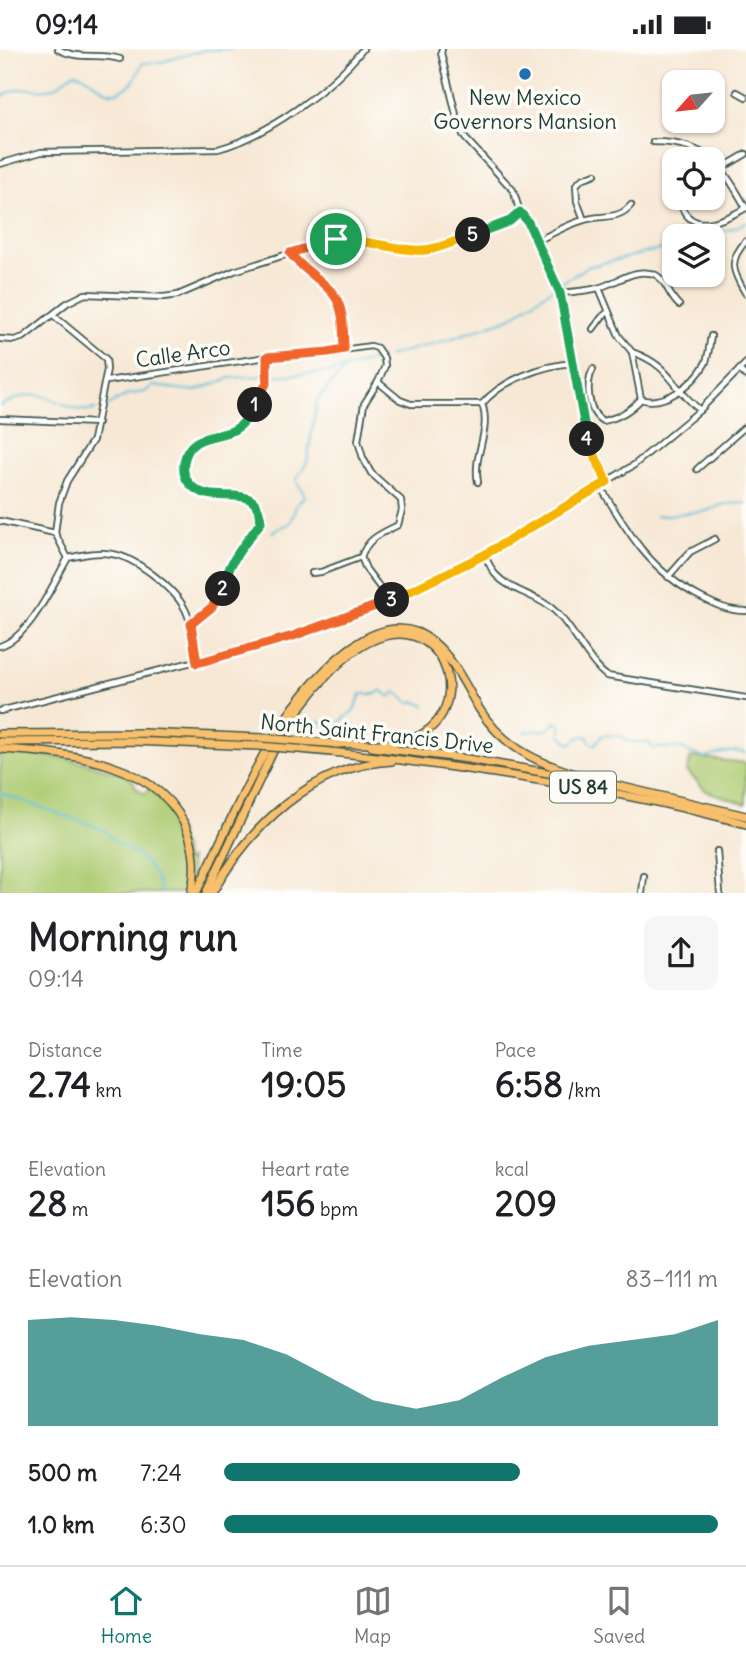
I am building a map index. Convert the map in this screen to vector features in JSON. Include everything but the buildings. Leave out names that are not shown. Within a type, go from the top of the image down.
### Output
[{"type":"highway","points":[[194,893],[265,754],[286,720],[308,690],[338,659],[365,638],[380,631],[404,629],[426,637],[447,657],[487,721],[509,745],[541,762],[601,782]]},
{"type":"highway","points":[[206,893],[271,754],[295,715],[326,678],[362,646],[386,636],[415,638],[437,653],[447,671],[449,695],[442,715],[431,728],[415,738],[401,742],[335,744]]},
{"type":"highway","name":"North Saint Francis Drive","points":[[0,734],[144,733],[335,744],[468,759],[601,782],[746,816]]},
{"type":"highway","name":"North Saint Francis Drive","points":[[0,742],[130,741],[258,746],[418,761],[590,788],[669,804],[746,824]]},
{"type":"highway","points":[[0,749],[51,753],[82,759],[126,772],[151,784],[173,805],[187,831],[194,860],[194,893]]},
{"type":"highway","points":[[212,893],[222,874],[250,839],[276,813],[313,784],[338,771],[361,765],[418,761]]},
{"type":"street","points":[[58,49],[76,56],[120,59]]},
{"type":"street","points":[[0,164],[41,152],[218,149],[235,145],[276,123],[349,68],[363,49]]},
{"type":"street","points":[[442,49],[459,127],[513,190],[520,212],[537,241],[560,293],[584,427],[593,456],[607,482]]},
{"type":"street","points":[[737,92],[746,97]]},
{"type":"street","points":[[653,142],[690,147]]},
{"type":"street","points":[[725,166],[746,154]]},
{"type":"street","points":[[682,210],[695,222],[708,224],[746,208],[725,173]]},
{"type":"street","points":[[584,220],[577,201],[576,185],[582,179],[595,174]]},
{"type":"street","points":[[537,241],[584,220],[625,213],[631,205]]},
{"type":"street","points":[[0,339],[15,340],[24,337],[67,303],[85,294],[164,297],[178,295],[234,271],[336,239],[360,239],[415,250],[428,249],[491,230],[510,221],[520,212]]},
{"type":"street","points":[[746,241],[733,256],[734,268],[746,293]]},
{"type":"street","points":[[290,253],[297,263],[334,295],[343,320],[344,349]]},
{"type":"street","points":[[560,293],[599,288],[633,274],[655,275],[662,280],[671,299],[679,305]]},
{"type":"street","points":[[599,288],[619,336],[632,352],[641,399]]},
{"type":"street","points":[[593,329],[608,312]]},
{"type":"street","points":[[53,315],[106,359],[107,381],[93,440],[67,481],[59,503],[55,533],[68,558]]},
{"type":"street","points":[[593,369],[589,384],[592,411],[596,418],[604,421],[612,419],[626,412],[641,399],[659,401],[680,389],[698,374],[704,364],[711,337]]},
{"type":"street","name":"Calle Arco","points":[[107,381],[267,357],[371,346],[381,350],[385,366],[364,404],[358,441],[371,473],[401,500],[402,510],[398,525],[372,537],[362,557]]},
{"type":"street","points":[[632,352],[650,358],[664,368],[701,410]]},
{"type":"street","points":[[191,624],[212,607],[223,591],[232,562],[261,522],[260,512],[250,498],[242,495],[215,497],[200,493],[188,483],[183,471],[184,459],[189,447],[199,439],[234,430],[245,422],[267,382],[267,357]]},
{"type":"street","points":[[482,404],[489,395],[519,378],[561,364],[574,363]]},
{"type":"street","points":[[0,711],[197,663],[293,636],[390,601],[484,555],[607,482],[660,445],[701,410],[746,363]]},
{"type":"street","points":[[739,370],[746,376]]},
{"type":"street","points":[[378,382],[400,400],[411,404],[482,404]]},
{"type":"street","points":[[478,482],[477,461],[486,428],[486,414],[482,404]]},
{"type":"street","points":[[0,419],[98,423]]},
{"type":"street","points":[[697,469],[746,426]]},
{"type":"street","points":[[600,486],[631,539],[668,577],[688,591],[729,611],[746,611]]},
{"type":"street","points":[[0,521],[55,533]]},
{"type":"street","points":[[668,577],[690,552],[715,540]]},
{"type":"street","points":[[0,646],[11,643],[28,625],[68,558],[92,553],[110,553],[131,560],[174,593],[191,624],[197,663]]},
{"type":"street","points":[[484,555],[495,574],[504,582],[557,612],[597,667],[607,676],[746,698]]},
{"type":"street","points":[[312,573],[362,557],[366,569],[390,601]]},
{"type":"street","points":[[717,851],[720,893]]},
{"type":"street","points":[[642,893],[644,876]]},
{"type":"green space","points":[[0,752],[50,756],[84,763],[132,778],[136,788],[145,794],[150,787],[173,811],[169,815],[179,833],[186,862],[190,859],[188,893],[0,893]]},
{"type":"green space","points":[[691,757],[746,763],[746,804],[706,791],[687,771]]},
{"type":"waterway","points":[[0,98],[16,90],[55,87],[73,73],[114,92],[132,83],[143,63],[161,62],[204,50],[233,49]]},
{"type":"waterway","points":[[725,231],[746,222]]},
{"type":"waterway","points":[[561,283],[587,267],[662,249]]},
{"type":"waterway","points":[[388,356],[447,340],[510,318],[553,288]]},
{"type":"waterway","points":[[271,376],[332,372],[381,358]]},
{"type":"waterway","points":[[272,532],[290,523],[297,504],[305,496],[296,480],[307,462],[317,400],[347,367]]},
{"type":"waterway","points":[[107,406],[129,394],[145,392],[153,386],[195,391],[230,378],[263,376]]},
{"type":"waterway","points":[[0,406],[37,395],[81,410],[96,409]]},
{"type":"waterway","points":[[656,516],[707,511],[724,504],[746,503]]},
{"type":"waterway","points":[[303,728],[313,726],[317,722],[338,724],[354,710],[361,694],[376,694],[381,690],[390,697],[396,692],[410,703],[415,701],[425,706]]},
{"type":"waterway","points":[[525,732],[547,730],[556,722],[561,725],[561,735],[570,744],[582,736],[587,736],[594,745],[603,735],[622,736],[628,742],[648,742],[653,748],[679,748],[704,758],[730,752],[746,753]]},
{"type":"waterway","points":[[0,793],[105,830],[113,840],[145,862],[154,874],[162,893]]},
{"type":"waterway","points":[[211,827],[214,841]]},
{"type":"place","name":"New Mexico Governors Mansion","points":[[525,74]]},
{"type":"route","points":[[520,212],[528,222],[560,293],[584,427],[593,456],[607,482],[484,555],[390,601],[293,636],[197,663],[191,624],[212,607],[223,591],[232,562],[261,522],[257,505],[250,498],[242,495],[215,497],[200,493],[188,483],[183,471],[184,459],[189,447],[199,439],[234,430],[245,422],[267,382],[267,357],[344,349],[343,320],[334,295],[297,263],[290,253],[336,239],[360,239],[415,250],[428,249],[491,230],[510,221],[520,212]]}]
